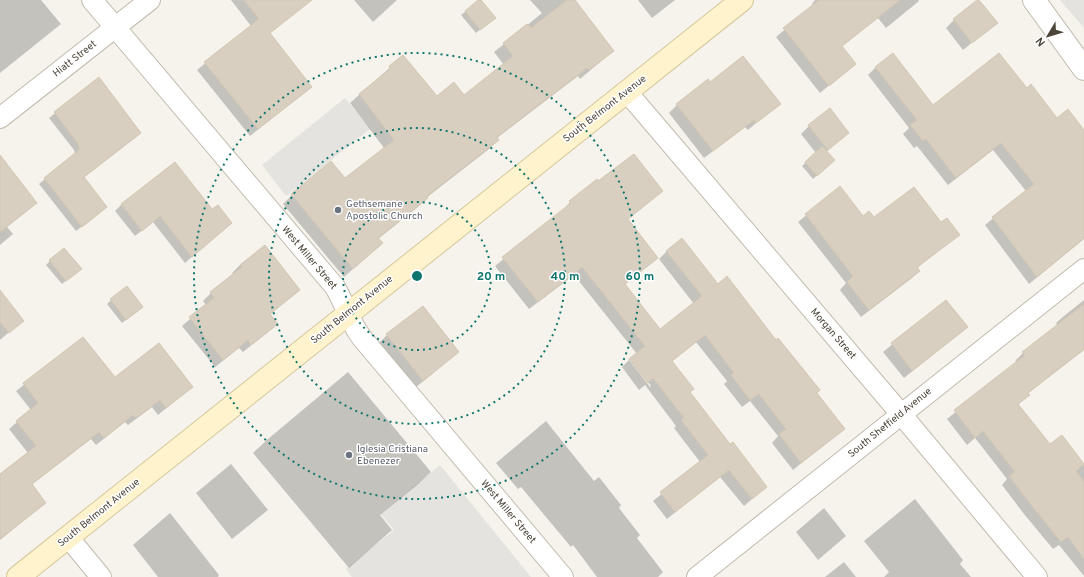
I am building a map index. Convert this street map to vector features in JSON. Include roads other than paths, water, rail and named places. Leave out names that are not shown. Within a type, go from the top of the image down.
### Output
[{"type":"main road","name":"South Belmont Avenue","points":[[18,577],[742,0]]},
{"type":"street","name":"West Miller Street","points":[[92,0],[335,287],[354,328],[563,577]]},
{"type":"street","name":"Hiatt Street","points":[[0,118],[150,0]]},
{"type":"street","points":[[1034,0],[1084,69]]},
{"type":"street","name":"Morgan Street","points":[[627,92],[1038,577]]},
{"type":"street","name":"South Sheffield Avenue","points":[[698,577],[1084,269]]},
{"type":"street","points":[[68,538],[102,577]]},
{"type":"place","name":"Gethsemane Apostolic Church","points":[[338,210]]},
{"type":"place","name":"Iglesia Cristiana Ebenezer","points":[[349,455]]}]
